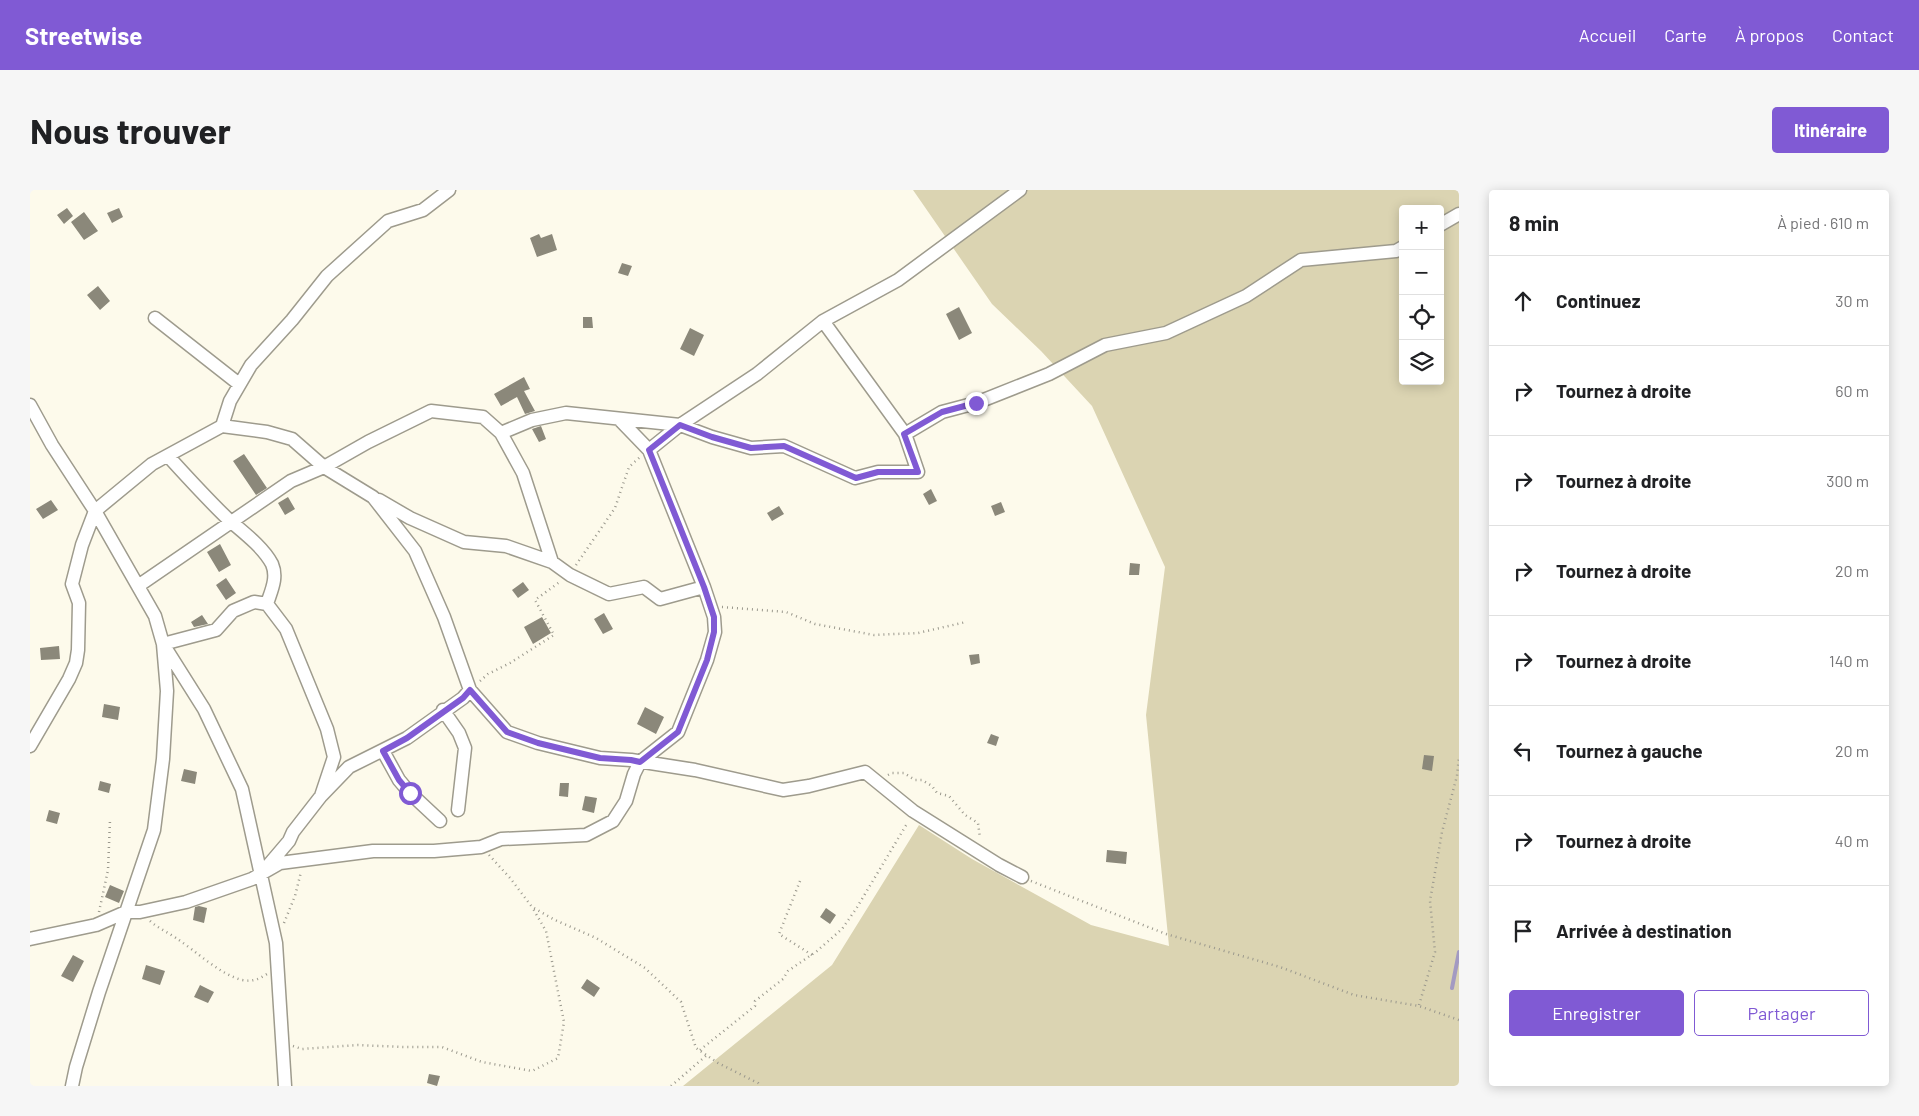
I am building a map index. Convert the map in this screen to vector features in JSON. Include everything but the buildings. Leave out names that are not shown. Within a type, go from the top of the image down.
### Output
[{"type":"street","points":[[222,426],[230,401],[252,365],[292,320],[327,276],[388,221],[423,210],[449,190]]},
{"type":"street","points":[[649,450],[680,425],[757,374],[823,321],[898,280],[1020,190]]},
{"type":"street","points":[[1444,223],[1459,214]]},
{"type":"street","points":[[904,434],[942,412],[976,403],[1049,374],[1105,345],[1166,333],[1246,296],[1301,260],[1399,249]]},
{"type":"street","points":[[155,318],[239,384]]},
{"type":"street","points":[[501,433],[532,420],[566,414],[680,425],[712,437],[751,448],[784,446],[856,478],[878,472],[918,472],[904,434],[823,321]]},
{"type":"street","points":[[30,405],[155,616],[163,644],[167,691],[163,759],[154,830],[99,992],[72,1086]]},
{"type":"street","points":[[138,586],[290,481],[324,467],[368,442],[431,411],[483,417],[501,433],[522,473],[552,562]]},
{"type":"street","points":[[30,938],[96,925],[126,912],[140,912],[186,902],[252,879],[280,864],[373,851],[434,851],[481,847],[502,838],[586,835],[613,821],[626,801],[634,774],[640,762],[678,732],[710,651],[714,632],[714,617],[704,587],[649,450],[620,420]]},
{"type":"street","points":[[30,746],[70,679],[76,663],[79,603],[72,584],[82,545],[95,512],[152,464],[222,426],[267,432],[292,439],[324,467],[410,518],[464,542],[506,546],[552,562],[570,575],[609,594],[644,587],[660,599],[704,587]]},
{"type":"street","points":[[168,456],[197,489],[250,536],[272,564],[275,581],[267,604]]},
{"type":"street","points":[[373,497],[415,551],[444,617],[470,690],[507,732],[538,743],[600,758],[631,760],[695,770],[783,790],[809,786],[865,772],[918,813],[1022,877]]},
{"type":"street","points":[[163,644],[216,630],[233,611],[254,602],[267,604],[286,630],[327,729],[334,757],[321,796]]},
{"type":"street","points":[[163,644],[204,709],[242,788],[276,943],[285,1086]]},
{"type":"street","points":[[261,874],[289,841],[293,832],[321,796],[349,767],[407,738],[443,710],[463,698],[470,690]]},
{"type":"street","points":[[443,710],[459,733],[465,748],[458,810]]},
{"type":"street","points":[[383,751],[399,780],[440,821]]},
{"type":"path","points":[[710,606],[786,612],[815,624],[874,635],[918,633],[966,622]]},
{"type":"path","points":[[1419,1006],[1435,952],[1430,900],[1442,832],[1458,777],[1459,758]]},
{"type":"path","points":[[870,776],[874,773],[889,775],[892,773],[904,773],[915,780],[922,780],[932,786],[937,793],[949,796],[965,815],[978,823],[980,837],[987,857]]},
{"type":"path","points":[[700,1050],[755,1006],[755,1001],[759,996],[783,979],[788,971],[812,955],[842,929],[910,818],[918,813]]},
{"type":"path","points":[[96,925],[108,870],[110,820]]},
{"type":"path","points":[[282,1043],[302,1049],[358,1045],[442,1047],[482,1062],[532,1071],[558,1058],[564,1022],[546,931],[532,907],[510,878],[481,847]]},
{"type":"path","points":[[276,943],[295,896],[303,861]]},
{"type":"path","points":[[1022,877],[1166,934],[1280,968],[1354,995],[1419,1006],[1459,1020]]},
{"type":"path","points":[[800,881],[780,934],[812,955]]},
{"type":"path","points":[[532,907],[555,920],[596,938],[645,968],[681,1002],[696,1048],[718,1063],[758,1083],[760,1086]]},
{"type":"path","points":[[140,912],[158,929],[176,938],[218,968],[242,980],[257,981],[278,968]]},
{"type":"path","points":[[671,1086],[707,1056]]},
{"type":"shaded area","points":[[913,190],[1459,190],[1459,1086],[683,1086],[832,965],[919,825],[972,859],[1091,925],[1169,946],[1146,715],[1165,567],[1092,406],[1041,351],[992,304]]},
{"type":"waterway","points":[[1452,988],[1459,952]]},
{"type":"route","points":[[410,793],[399,780],[383,751],[407,738],[443,710],[463,698],[470,690],[507,732],[538,743],[600,758],[640,762],[678,732],[707,660],[714,632],[714,617],[704,587],[649,450],[680,425],[712,437],[751,448],[784,446],[856,478],[878,472],[918,472],[904,434],[942,412],[976,403]]}]
